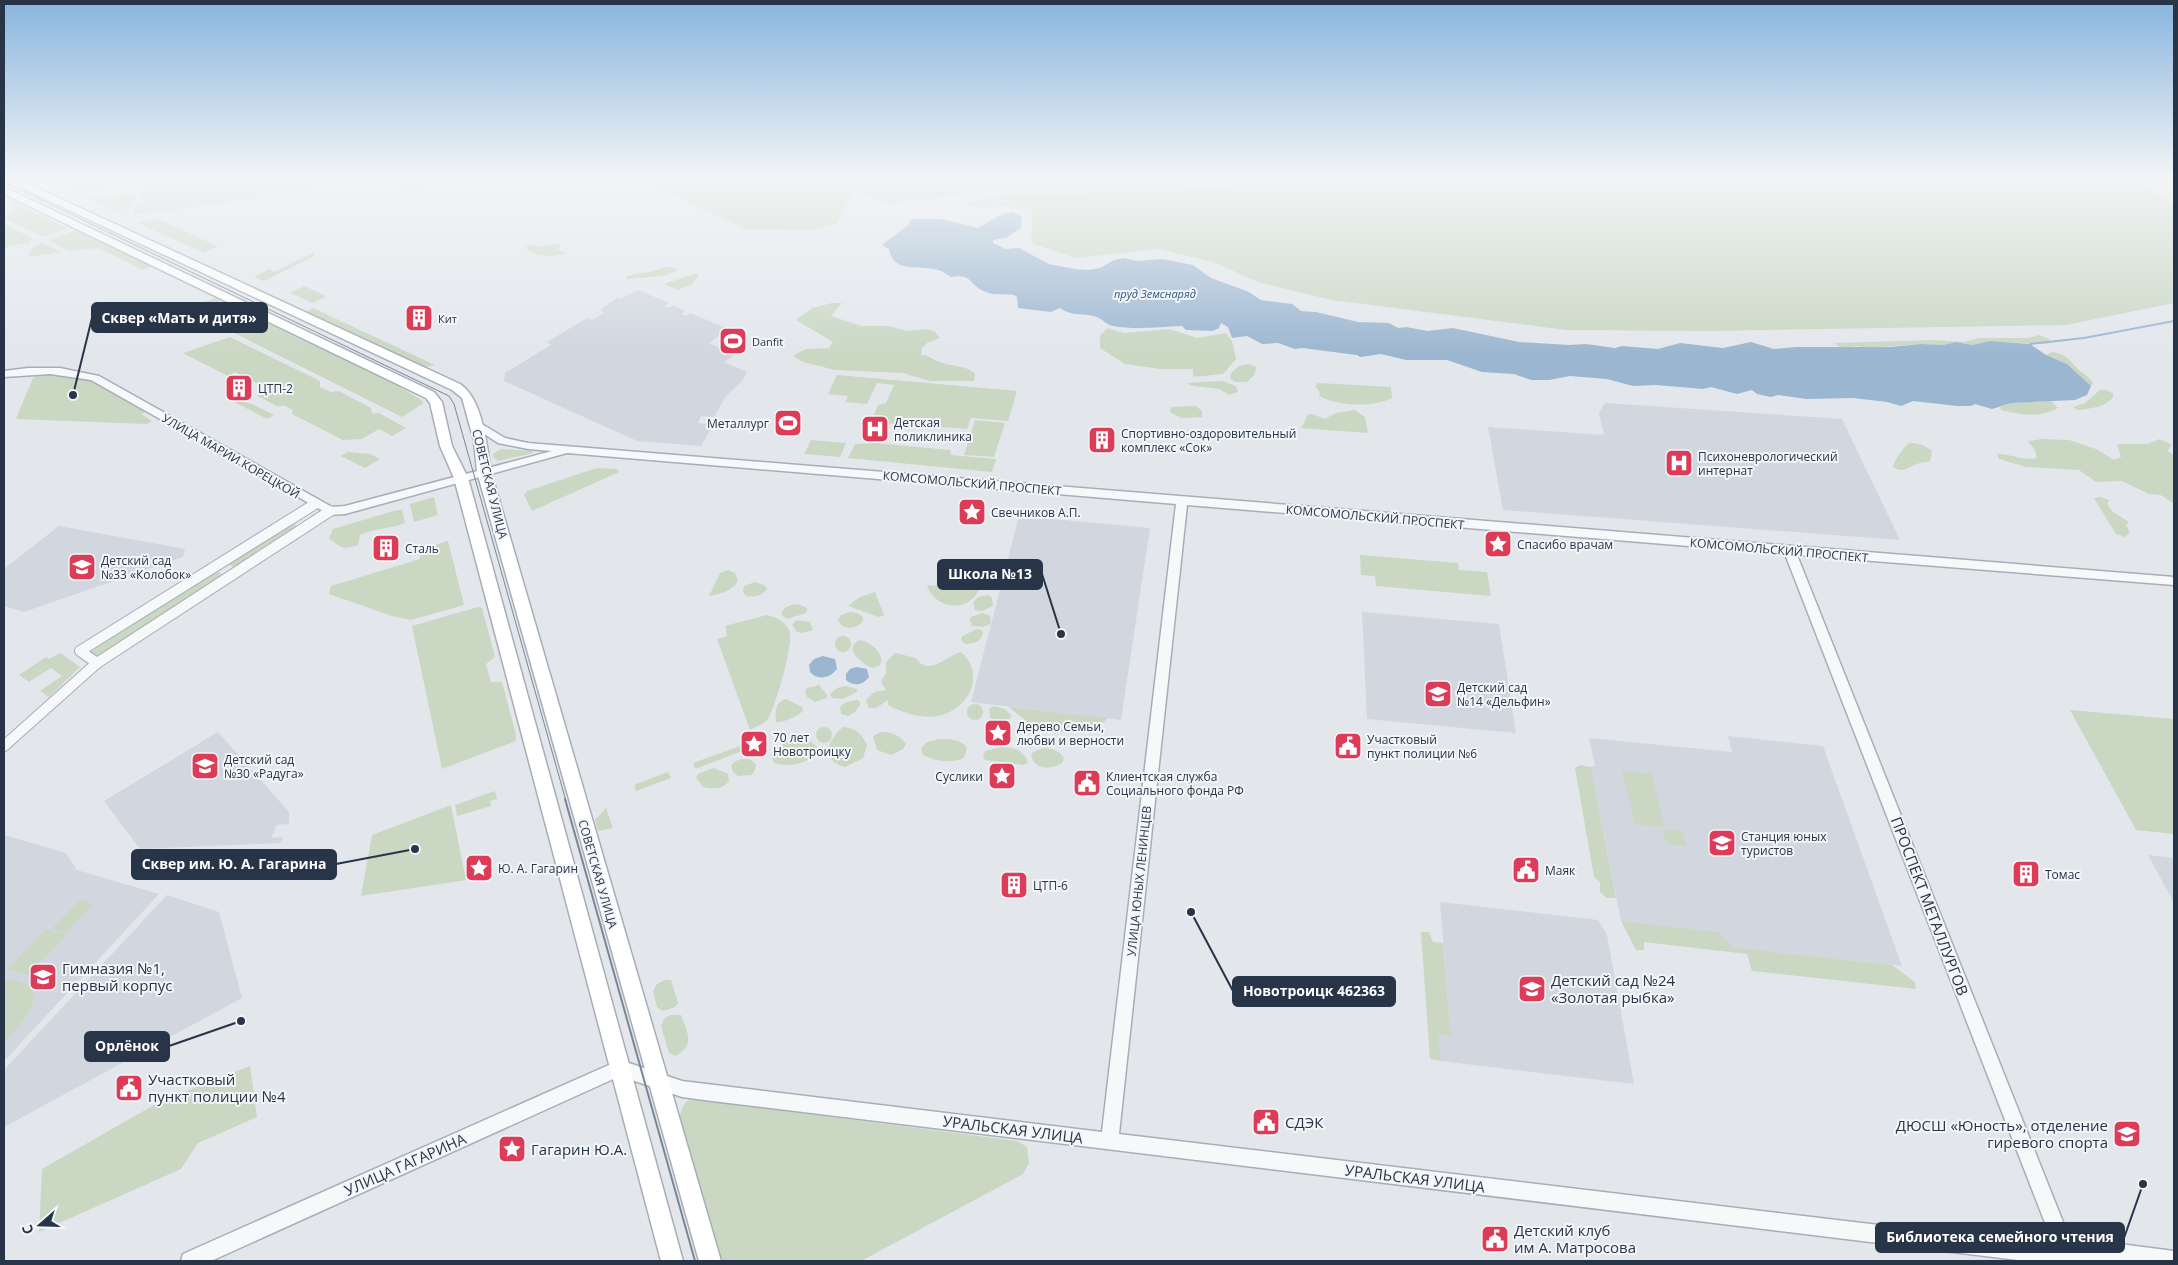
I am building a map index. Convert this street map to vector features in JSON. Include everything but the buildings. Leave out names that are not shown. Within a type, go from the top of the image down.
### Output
[{"type":"main road","name":"СОВЕТСКАЯ УЛИЦА","points":[[102,237],[430,395],[436,402],[446,446],[461,478],[672,1261]]},
{"type":"main road","name":"СОВЕТСКАЯ УЛИЦА","points":[[134,237],[456,387],[464,392],[468,398],[475,423],[484,472],[710,1261]]},
{"type":"street","name":"УЛИЦА МАРИИ КОРЕЦКОЙ","points":[[4,374],[40,370],[77,373],[94,378],[330,511]]},
{"type":"street","name":"КОМСОМОЛЬСКИЙ ПРОСПЕКТ","points":[[475,423],[502,441],[576,450],[2174,581]]},
{"type":"street","name":"КОМСОМОЛЬСКИЙ ПРОСПЕКТ","points":[[461,478],[559,452],[576,450]]},
{"type":"street","points":[[4,746],[97,663],[330,511],[345,510],[461,478]]},
{"type":"street","name":"УЛИЦА ЮНЫХ ЛЕНИНЦЕВ","points":[[1110,1141],[1182,501]]},
{"type":"street","points":[[97,663],[80,651],[316,504]]},
{"type":"street","name":"ПРОСПЕКТ МЕТАЛЛУРГОВ","points":[[1790,550],[2068,1259]]},
{"type":"street","points":[[620,1068],[657,1080]]},
{"type":"street","name":"УЛИЦА ГАГАРИНА","points":[[190,1261],[620,1068]]},
{"type":"street","name":"УРАЛЬСКАЯ УЛИЦА","points":[[657,1080],[682,1090],[2068,1259],[2104,1251],[2174,1260]]},
{"type":"shaded area","points":[[638,290],[669,303],[664,306],[668,308],[673,305],[685,311],[681,314],[686,316],[690,313],[729,329],[709,343],[734,355],[724,362],[747,372],[742,381],[726,396],[714,417],[701,416],[698,423],[713,425],[701,446],[637,441],[504,381],[505,373],[551,345],[547,342],[587,318],[592,320],[604,313],[600,310],[617,298],[620,299]]},
{"type":"shaded area","name":"Психоневрологический интернат","points":[[1605,403],[1842,419],[1900,540],[1503,510],[1488,427],[1604,435],[1599,413]]},
{"type":"shaded area","points":[[1019,516],[1150,528],[1121,720],[971,702]]},
{"type":"shaded area","name":"Детский сад №33 «Колобок»","points":[[59,526],[185,549],[183,557],[24,612],[4,606],[4,569]]},
{"type":"shaded area","name":"Детский сад №14 «Дельфин»","points":[[1362,612],[1499,624],[1516,733],[1367,719]]},
{"type":"shaded area","name":"Детский сад №30 «Радуга»","points":[[218,732],[289,812],[289,824],[277,825],[271,838],[283,837],[281,843],[140,849],[104,801]]},
{"type":"shaded area","points":[[1728,736],[1823,746],[1902,966],[1731,947],[1718,932],[1621,921],[1591,767],[1595,766],[1589,738],[1732,752]]},
{"type":"shaded area","name":"Гимназия №1, первый корпус","points":[[4,835],[66,853],[77,870],[159,894],[4,1061]]},
{"type":"shaded area","points":[[2148,855],[2174,858],[2174,903]]},
{"type":"shaded area","points":[[167,895],[219,912],[242,998],[4,1127],[4,1070]]},
{"type":"shaded area","name":"Детский сад №24 «Золотая рыбка»","points":[[1440,902],[1598,920],[1607,935],[1634,1084],[1441,1061],[1439,1035],[1451,1036]]},
{"type":"green space","points":[[4,237],[32,238],[29,243],[4,247]]},
{"type":"green space","points":[[57,237],[91,237],[153,266],[143,270],[98,248],[68,251],[49,240]]},
{"type":"green space","points":[[169,237],[197,237],[217,246],[237,237],[204,253]]},
{"type":"green space","points":[[1031,237],[2174,237],[2174,303],[2066,325],[1709,331],[1566,330],[1332,300],[1261,283],[1213,262],[1159,249],[1076,258],[1031,243]]},
{"type":"green space","points":[[43,243],[60,252],[27,257],[34,246]]},
{"type":"green space","points":[[531,244],[540,247],[562,245],[558,250],[567,253],[551,256],[539,255],[525,247]]},
{"type":"green space","points":[[316,251],[313,257],[264,281],[254,277],[269,269],[274,272]]},
{"type":"green space","points":[[664,267],[672,267],[678,270],[664,276],[626,279],[626,277],[631,275],[655,271]]},
{"type":"green space","points":[[697,273],[699,275],[692,284],[678,290],[664,284]]},
{"type":"green space","points":[[304,286],[327,296],[313,303],[290,293]]},
{"type":"green space","points":[[219,297],[223,299],[218,302],[232,308],[237,306],[244,309],[240,312],[252,318],[257,315],[404,386],[401,388],[424,403],[402,417],[232,332],[240,320],[204,302]]},
{"type":"green space","points":[[832,303],[842,303],[831,316],[861,326],[888,326],[908,331],[927,329],[935,332],[940,338],[927,343],[922,348],[921,355],[944,364],[971,370],[975,373],[974,381],[930,381],[903,373],[835,370],[803,362],[793,356],[806,349],[829,348],[833,342],[796,320],[812,308]]},
{"type":"green space","points":[[313,308],[435,365],[425,367],[306,312]]},
{"type":"green space","points":[[1108,328],[1124,333],[1170,329],[1197,338],[1226,333],[1232,341],[1236,359],[1223,374],[1193,377],[1193,369],[1160,369],[1125,364],[1100,348],[1100,335]]},
{"type":"green space","points":[[2039,335],[2049,339],[2051,343],[1990,341],[1972,345],[1956,342],[1943,345],[1921,344],[1841,348],[1834,343],[1934,340],[1964,342],[1979,338],[2029,338]]},
{"type":"green space","points":[[230,337],[320,381],[320,387],[331,392],[339,391],[371,408],[372,414],[379,413],[406,428],[392,436],[379,429],[362,439],[343,440],[292,414],[293,410],[285,406],[277,406],[257,396],[269,389],[235,372],[228,376],[183,353]]},
{"type":"green space","points":[[2052,352],[2062,354],[2068,358],[2093,384],[2091,386],[2067,364],[2046,355]]},
{"type":"green space","points":[[1248,364],[1256,367],[1255,374],[1247,382],[1235,382],[1230,378],[1231,373],[1239,366]]},
{"type":"green space","points":[[45,371],[93,379],[147,411],[141,414],[152,421],[147,424],[16,419],[33,378]]},
{"type":"green space","points":[[837,375],[1017,391],[1008,421],[971,418],[967,429],[871,422],[878,405],[886,403],[894,385],[877,383],[867,404],[845,402],[848,396],[828,394]]},
{"type":"green space","points":[[1222,381],[1236,386],[1238,392],[1229,395],[1219,389],[1194,386],[1186,383]]},
{"type":"green space","points":[[1318,383],[1391,387],[1392,398],[1375,403],[1345,404],[1319,396],[1320,393],[1315,386]]},
{"type":"green space","points":[[2100,390],[2113,393],[2113,397],[2097,407],[2077,410],[2073,407],[2085,403]]},
{"type":"green space","points":[[237,400],[252,404],[274,415],[267,419],[234,402]]},
{"type":"green space","points":[[2051,401],[2058,408],[2030,415],[2001,410],[2000,407],[2011,403]]},
{"type":"green space","points":[[1196,406],[1202,411],[1202,417],[1181,418],[1170,412],[1171,407]]},
{"type":"green space","points":[[1354,410],[1365,417],[1368,433],[1300,428],[1304,424],[1307,415],[1312,414],[1325,419],[1336,413]]},
{"type":"green space","points":[[975,420],[1005,423],[994,457],[964,455]]},
{"type":"green space","points":[[2042,439],[2069,440],[2096,449],[2114,460],[2121,457],[2117,444],[2147,444],[2160,439],[2172,445],[2167,451],[2174,455],[2174,504],[2161,495],[2149,494],[2122,481],[2096,482],[2079,470],[2026,467],[1999,459],[1997,454],[2027,459],[2037,458],[2035,450],[2028,441]]},
{"type":"green space","points":[[811,440],[846,443],[840,457],[804,454]]},
{"type":"green space","points":[[875,443],[950,450],[951,455],[996,459],[992,472],[848,458],[855,444]]},
{"type":"green space","points":[[1910,443],[1916,443],[1932,451],[1930,461],[1919,463],[1903,470],[1893,467],[1900,453]]},
{"type":"green space","points":[[501,449],[532,451],[533,453],[498,461],[494,458],[493,454]]},
{"type":"green space","points":[[348,452],[371,454],[380,459],[365,468],[341,456]]},
{"type":"green space","points":[[597,468],[617,469],[619,472],[532,511],[524,495],[527,491]]},
{"type":"green space","points":[[434,497],[438,515],[414,522],[410,504]]},
{"type":"green space","points":[[2100,497],[2109,500],[2107,504],[2113,512],[2129,522],[2126,525],[2130,532],[2125,537],[2116,534],[2094,498]]},
{"type":"green space","points":[[402,510],[405,523],[360,535],[358,545],[344,548],[329,539],[333,529]]},
{"type":"green space","points":[[292,523],[297,526],[234,567],[228,564]]},
{"type":"green space","points":[[448,541],[464,605],[411,620],[392,616],[329,594],[331,586],[420,559],[419,550]]},
{"type":"green space","points":[[1360,555],[1458,563],[1459,570],[1487,572],[1491,596],[1376,586],[1375,576],[1361,575]]},
{"type":"green space","points":[[728,570],[735,573],[738,581],[729,590],[709,596],[720,573]]},
{"type":"green space","points":[[218,571],[223,576],[103,655],[95,656],[91,652],[92,647]]},
{"type":"green space","points":[[755,582],[764,585],[767,589],[758,596],[746,596],[743,592],[744,586]]},
{"type":"green space","points":[[927,585],[979,589],[968,602],[952,605],[937,599]]},
{"type":"green space","points":[[875,592],[884,615],[879,617],[848,606],[860,597]]},
{"type":"green space","points":[[989,595],[992,598],[993,606],[982,611],[975,610],[973,602],[978,597]]},
{"type":"green space","points":[[798,604],[807,608],[806,613],[787,619],[781,614],[788,606]]},
{"type":"green space","points":[[478,607],[482,608],[495,657],[486,664],[491,682],[502,682],[516,741],[442,769],[412,626]]},
{"type":"green space","points":[[851,612],[863,617],[863,621],[853,628],[841,625],[838,620],[841,615]]},
{"type":"green space","points":[[982,613],[989,615],[991,619],[990,624],[983,627],[972,626],[971,617]]},
{"type":"green space","points":[[767,615],[778,619],[787,626],[790,633],[789,650],[779,691],[770,714],[767,720],[750,730],[717,639],[727,636],[725,626]]},
{"type":"green space","points":[[796,620],[810,622],[813,630],[803,633],[797,632],[792,625]]},
{"type":"green space","points":[[977,629],[982,630],[983,633],[979,640],[974,643],[965,644],[961,640],[962,636]]},
{"type":"green space","points":[[840,636],[846,636],[851,641],[849,650],[840,652],[835,647],[835,641]]},
{"type":"green space","points":[[860,640],[877,650],[882,661],[879,666],[873,668],[869,666],[859,660],[853,652],[855,643]]},
{"type":"green space","points":[[961,652],[969,661],[973,671],[973,681],[965,699],[958,707],[932,717],[900,711],[888,705],[888,700],[876,708],[869,708],[866,700],[874,692],[886,690],[881,682],[886,673],[886,662],[895,653],[916,658],[926,666],[931,666]]},
{"type":"green space","points":[[60,653],[80,667],[49,697],[40,691],[62,676],[51,668],[29,682],[19,675],[46,657],[49,659]]},
{"type":"green space","points":[[819,685],[827,695],[827,698],[815,702],[807,697],[805,692],[807,688]]},
{"type":"green space","points":[[845,686],[857,689],[857,692],[843,699],[832,698],[830,694],[837,688]]},
{"type":"green space","points":[[786,699],[802,707],[803,711],[790,719],[776,722],[778,705],[782,700]]},
{"type":"green space","points":[[857,700],[860,702],[860,705],[855,712],[848,716],[841,714],[840,707],[846,702]]},
{"type":"green space","points":[[972,704],[978,704],[983,709],[981,718],[972,720],[967,715],[967,709]]},
{"type":"green space","points":[[994,706],[1005,709],[1011,715],[1011,718],[1001,722],[991,719],[989,712],[990,708]]},
{"type":"green space","points":[[1009,707],[1108,718],[1093,728],[1074,732],[1055,731],[1033,725]]},
{"type":"green space","points":[[2070,710],[2174,719],[2174,834],[2136,830]]},
{"type":"green space","points":[[821,727],[827,727],[832,732],[830,741],[821,743],[816,738],[816,732]]},
{"type":"green space","points":[[843,727],[858,732],[867,745],[863,758],[845,767],[837,764],[829,755],[830,744],[833,738]]},
{"type":"green space","points":[[881,732],[892,733],[901,738],[906,744],[903,749],[891,755],[877,750],[873,736]]},
{"type":"green space","points":[[939,739],[954,740],[962,743],[967,748],[964,758],[954,761],[943,761],[923,755],[921,748],[927,742]]},
{"type":"green space","points":[[793,740],[813,743],[820,753],[798,764],[774,763],[771,755],[773,752],[780,745]]},
{"type":"green space","points":[[743,745],[745,750],[695,769],[693,763]]},
{"type":"green space","points":[[1001,747],[1021,752],[1028,763],[1024,765],[985,760],[983,755],[985,751]]},
{"type":"green space","points":[[1043,748],[1052,749],[1060,753],[1064,758],[1062,763],[1048,768],[1036,764],[1031,755],[1033,752]]},
{"type":"green space","points":[[741,759],[749,759],[756,764],[752,775],[738,776],[733,772],[731,766],[734,762]]},
{"type":"green space","points":[[1580,765],[1591,767],[1616,898],[1607,898],[1600,892],[1600,882],[1594,877],[1575,768]]},
{"type":"green space","points":[[714,768],[728,774],[729,781],[717,788],[703,787],[696,778],[698,774]]},
{"type":"green space","points":[[1622,771],[1652,774],[1664,827],[1635,824]]},
{"type":"green space","points":[[668,772],[671,778],[636,791],[634,785]]},
{"type":"green space","points":[[495,791],[497,799],[490,801],[491,806],[457,816],[455,805]]},
{"type":"green space","points":[[451,805],[466,880],[361,896],[372,835]]},
{"type":"green space","points":[[606,808],[613,828],[598,831],[595,820]]},
{"type":"green space","points":[[1663,830],[1682,831],[1686,846],[1667,844]]},
{"type":"green space","points":[[80,900],[93,904],[66,933],[52,929]]},
{"type":"green space","points":[[1621,921],[1719,932],[1731,947],[1892,965],[1915,982],[1916,989],[1752,971],[1747,954],[1644,942],[1644,950],[1636,950]]},
{"type":"green space","points":[[46,929],[66,935],[28,975],[8,969]]},
{"type":"green space","points":[[1421,932],[1429,932],[1433,942],[1443,943],[1451,1036],[1439,1035],[1441,1061],[1430,1059]]},
{"type":"green space","points":[[15,980],[30,986],[33,1001],[21,1023],[4,1041],[4,981]]},
{"type":"green space","points":[[665,980],[671,980],[678,1003],[675,1007],[663,1011],[657,1007],[653,991],[657,984]]},
{"type":"green space","points":[[670,1015],[681,1015],[688,1038],[686,1047],[676,1056],[669,1053],[661,1026],[664,1019]]},
{"type":"green space","points":[[250,1066],[257,1117],[198,1143],[181,1169],[39,1232],[42,1169],[161,1101]]},
{"type":"green space","points":[[692,1099],[1017,1141],[1027,1147],[1029,1163],[1023,1174],[861,1261],[716,1261],[678,1120],[684,1104]]},
{"type":"water","name":"пруд Земснаряд","points":[[892,237],[1007,237],[993,240],[993,243],[1006,249],[1019,248],[1049,264],[1088,270],[1100,268],[1114,260],[1124,258],[1137,261],[1162,259],[1193,265],[1211,278],[1249,292],[1261,300],[1292,304],[1301,311],[1316,312],[1358,322],[1389,323],[1398,328],[1406,327],[1428,331],[1453,328],[1519,342],[1658,349],[1680,343],[1723,348],[1751,342],[1774,349],[1796,347],[1890,347],[1921,344],[1943,345],[1956,342],[1972,345],[1990,341],[2030,344],[2046,355],[2067,364],[2091,386],[2087,395],[2075,400],[2011,403],[1992,409],[1975,404],[1971,406],[1957,406],[1913,401],[1901,406],[1887,402],[1853,398],[1806,399],[1778,395],[1771,397],[1757,394],[1752,390],[1737,394],[1711,387],[1703,389],[1656,385],[1633,386],[1607,379],[1570,376],[1549,380],[1531,380],[1514,374],[1482,372],[1447,360],[1406,360],[1381,354],[1360,357],[1357,355],[1302,348],[1295,349],[1278,343],[1262,344],[1247,336],[1232,338],[1228,327],[1221,323],[1219,328],[1213,331],[1186,330],[1182,326],[1130,328],[1110,325],[1096,317],[1064,311],[1060,308],[1051,312],[1018,308],[1017,297],[1014,295],[989,293],[967,278],[951,277],[942,271],[903,266],[897,263],[889,249],[883,246]]},
{"type":"water","points":[[823,656],[835,659],[837,669],[827,676],[817,677],[810,672],[809,665],[814,659]]},
{"type":"water","points":[[857,667],[867,669],[869,677],[861,683],[855,684],[846,680],[846,674],[850,669]]},
{"type":"waterway","points":[[2030,344],[2084,338],[2174,321]]},
{"type":"tram line","points":[[118,237],[449,396],[454,404],[566,801]]},
{"type":"tram line","points":[[565,799],[695,1261]]},
{"type":"place","name":"Кит","points":[[419,318]]},
{"type":"place","name":"Danfit","points":[[733,341]]},
{"type":"place","name":"ЦТП-2","points":[[239,388]]},
{"type":"place","name":"Сквер «Мать и дитя»","points":[[73,395]]},
{"type":"place","name":"Металлург","points":[[788,423]]},
{"type":"place","name":"Детская поликлиника","points":[[875,429]]},
{"type":"place","name":"Спортивно-оздоровительный комплекс «Сок»","points":[[1102,440]]},
{"type":"place","name":"Психоневрологический интернат","points":[[1679,463]]},
{"type":"place","name":"Свечников А.П.","points":[[972,512]]},
{"type":"place","name":"Спасибо врачам","points":[[1498,544]]},
{"type":"place","name":"Сталь","points":[[386,548]]},
{"type":"place","name":"Детский сад №33 «Колобок»","points":[[82,567]]},
{"type":"place","name":"Школа №13","points":[[1061,634]]},
{"type":"place","name":"Детский сад №14 «Дельфин»","points":[[1438,694]]},
{"type":"place","name":"Дерево Семьи, любви и верности","points":[[998,733]]},
{"type":"place","name":"70 лет Новотроицку","points":[[754,744]]},
{"type":"place","name":"Участковый пункт полиции №6","points":[[1348,746]]},
{"type":"place","name":"Детский сад №30 «Радуга»","points":[[205,766]]},
{"type":"place","name":"Суслики","points":[[1002,776]]},
{"type":"place","name":"Клиентская служба Социального фонда РФ","points":[[1087,783]]},
{"type":"place","name":"Станция юных туристов","points":[[1722,843]]},
{"type":"place","name":"Сквер им. Ю. А. Гагарина","points":[[415,849]]},
{"type":"place","name":"Ю. А. Гагарин","points":[[479,868]]},
{"type":"place","name":"Маяк","points":[[1526,870]]},
{"type":"place","name":"Томас","points":[[2026,874]]},
{"type":"place","name":"ЦТП-6","points":[[1014,885]]},
{"type":"place","name":"Новотроицк 462363","points":[[1191,912]]},
{"type":"place","name":"Гимназия №1, первый корпус","points":[[43,977]]},
{"type":"place","name":"Детский сад №24 «Золотая рыбка»","points":[[1532,989]]},
{"type":"place","name":"Орлёнок","points":[[241,1021]]},
{"type":"place","name":"Участковый пункт полиции №4","points":[[129,1088]]},
{"type":"place","name":"СДЭК","points":[[1266,1122]]},
{"type":"place","name":"ДЮСШ «Юность», отделение гиревого спорта","points":[[2127,1134]]},
{"type":"place","name":"Гагарин Ю.А.","points":[[512,1149]]},
{"type":"place","name":"Библиотека семейного чтения","points":[[2143,1184]]},
{"type":"place","name":"Детский клуб им А. Матросова","points":[[1495,1239]]}]
